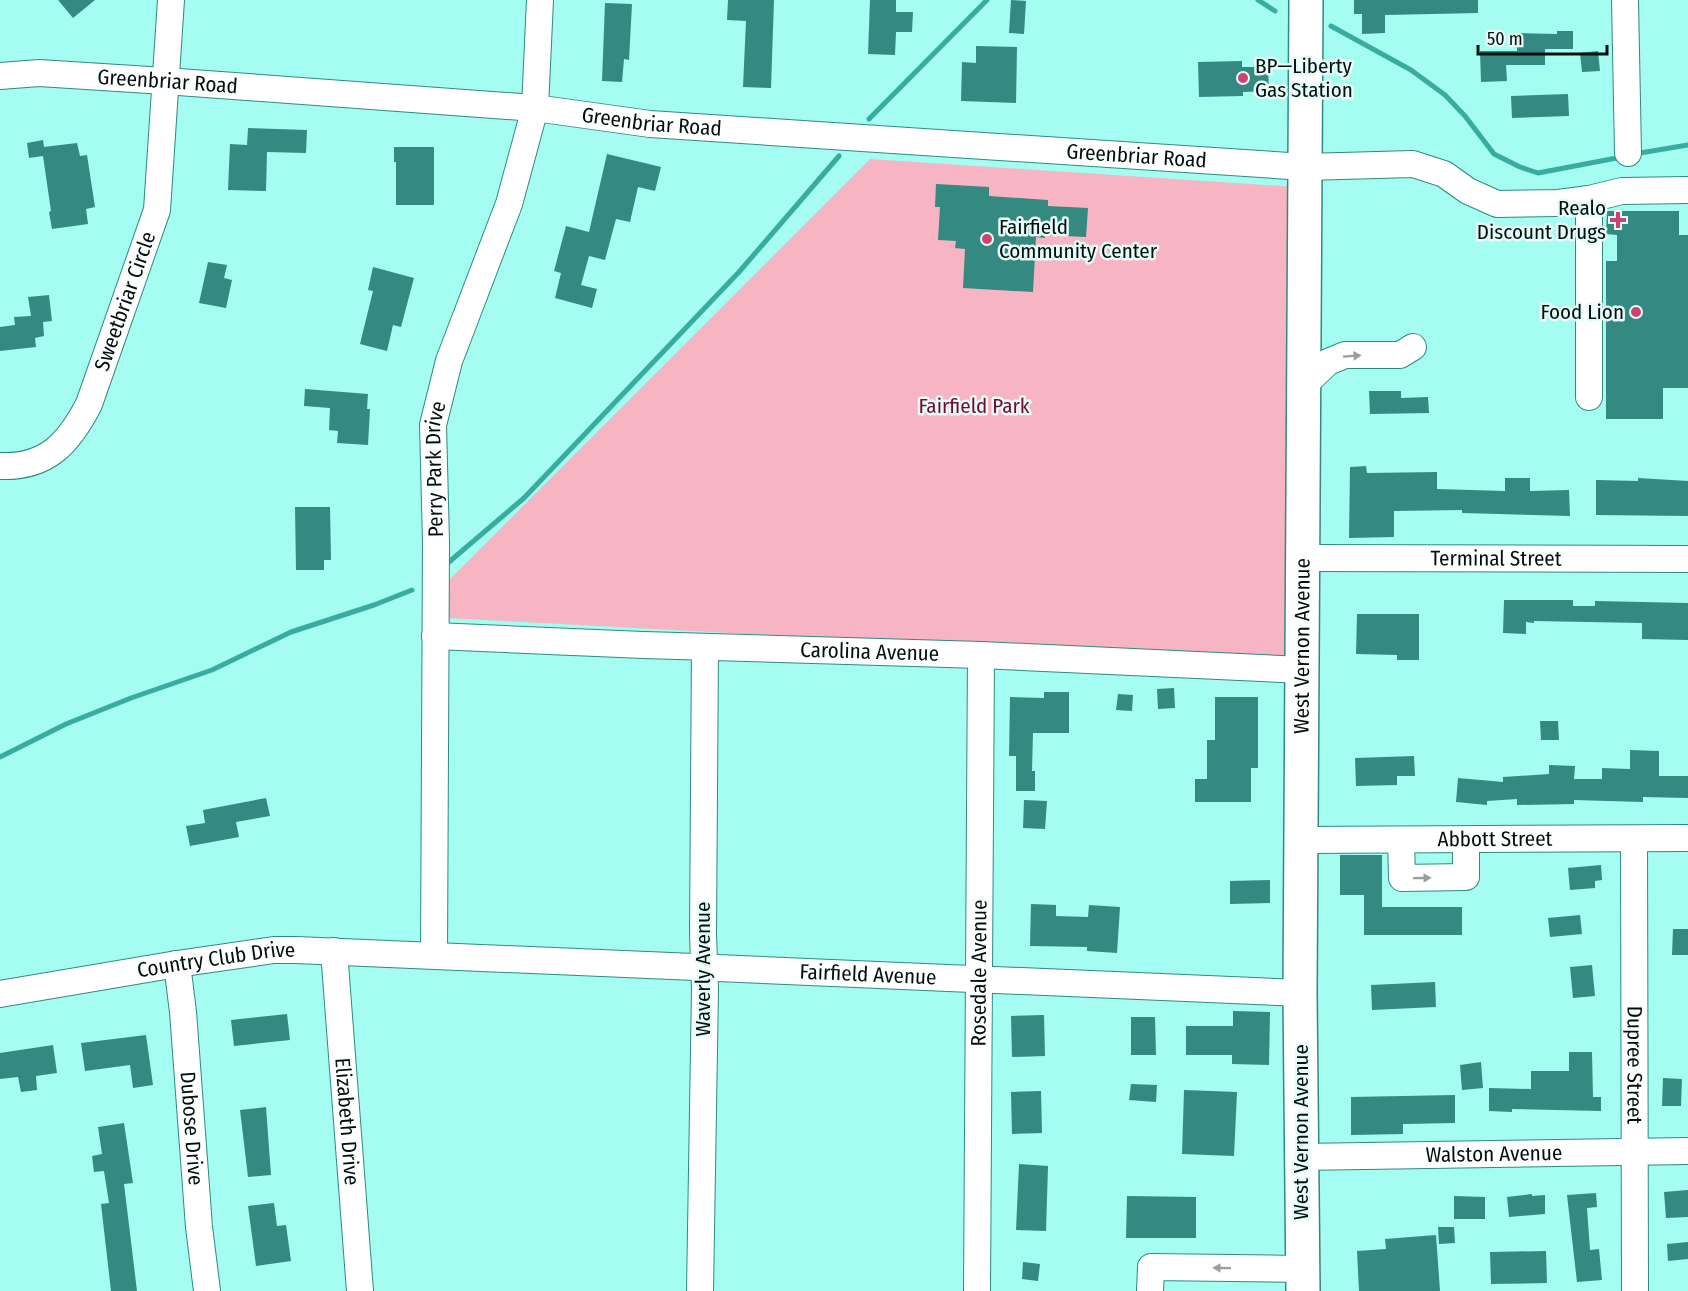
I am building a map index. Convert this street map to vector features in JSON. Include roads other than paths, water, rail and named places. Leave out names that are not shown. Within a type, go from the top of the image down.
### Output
[{"type":"main road","name":"West Vernon Avenue","points":[[1302,1280],[1300,993],[1306,0]]},
{"type":"street","name":"Sweetbriar Circle","points":[[0,466],[22,465],[59,448],[77,428],[89,404],[157,210],[171,0]]},
{"type":"street","name":"Perry Park Drive","points":[[434,955],[436,542],[433,453],[435,412],[449,361],[509,204],[535,108],[540,0]]},
{"type":"street","points":[[1625,0],[1628,153]]},
{"type":"street","name":"Greenbriar Road","points":[[0,76],[39,73],[165,81],[535,108],[650,124],[1305,167],[1413,164],[1444,174],[1468,191],[1497,204],[1558,204],[1622,190],[1688,190]]},
{"type":"street","points":[[1589,199],[1589,397]]},
{"type":"street","points":[[1304,385],[1328,362],[1345,356],[1400,355],[1413,347]]},
{"type":"street","name":"Terminal Street","points":[[1304,558],[1688,558]]},
{"type":"street","name":"Carolina Avenue","points":[[435,636],[1303,670]]},
{"type":"street","name":"Waverly Avenue","points":[[700,1291],[705,647]]},
{"type":"street","name":"Rosedale Avenue","points":[[977,1291],[981,656]]},
{"type":"street","name":"Abbott Street","points":[[1301,840],[1688,838]]},
{"type":"street","name":"Dupree Street","points":[[1634,839],[1635,1291]]},
{"type":"street","points":[[1401,840],[1402,878],[1466,877],[1466,840]]},
{"type":"street","name":"Country Club Drive","points":[[0,994],[177,964],[274,951],[434,955]]},
{"type":"street","name":"Elizabeth Drive","points":[[334,951],[360,1291]]},
{"type":"street","name":"Fairfield Avenue","points":[[434,955],[1300,993]]},
{"type":"street","name":"Dubose Drive","points":[[177,964],[183,1012],[199,1227],[207,1291]]},
{"type":"street","name":"Walston Avenue","points":[[1300,1157],[1688,1151]]},
{"type":"street","points":[[1150,1279],[1302,1280]]},
{"type":"waterway","points":[[869,119],[987,0]]},
{"type":"waterway","points":[[1258,0],[1275,11]]},
{"type":"waterway","points":[[1331,26],[1411,70],[1445,95],[1465,116],[1494,154],[1520,167],[1538,173],[1622,157]]},
{"type":"waterway","points":[[1634,154],[1688,145]]},
{"type":"waterway","points":[[449,562],[524,498],[739,272],[839,156]]},
{"type":"waterway","points":[[0,757],[66,724],[131,698],[212,670],[291,632],[412,590]]},
{"type":"place","name":"BP—Liberty Gas Station","points":[[1243,78]]},
{"type":"place","name":"Realo Discount Drugs","points":[[1618,220]]},
{"type":"place","name":"Fairfield Community Center","points":[[987,239]]},
{"type":"place","name":"Food Lion","points":[[1636,312]]},
{"type":"park label","name":"Fairfield Park","points":[[974,406]]}]
